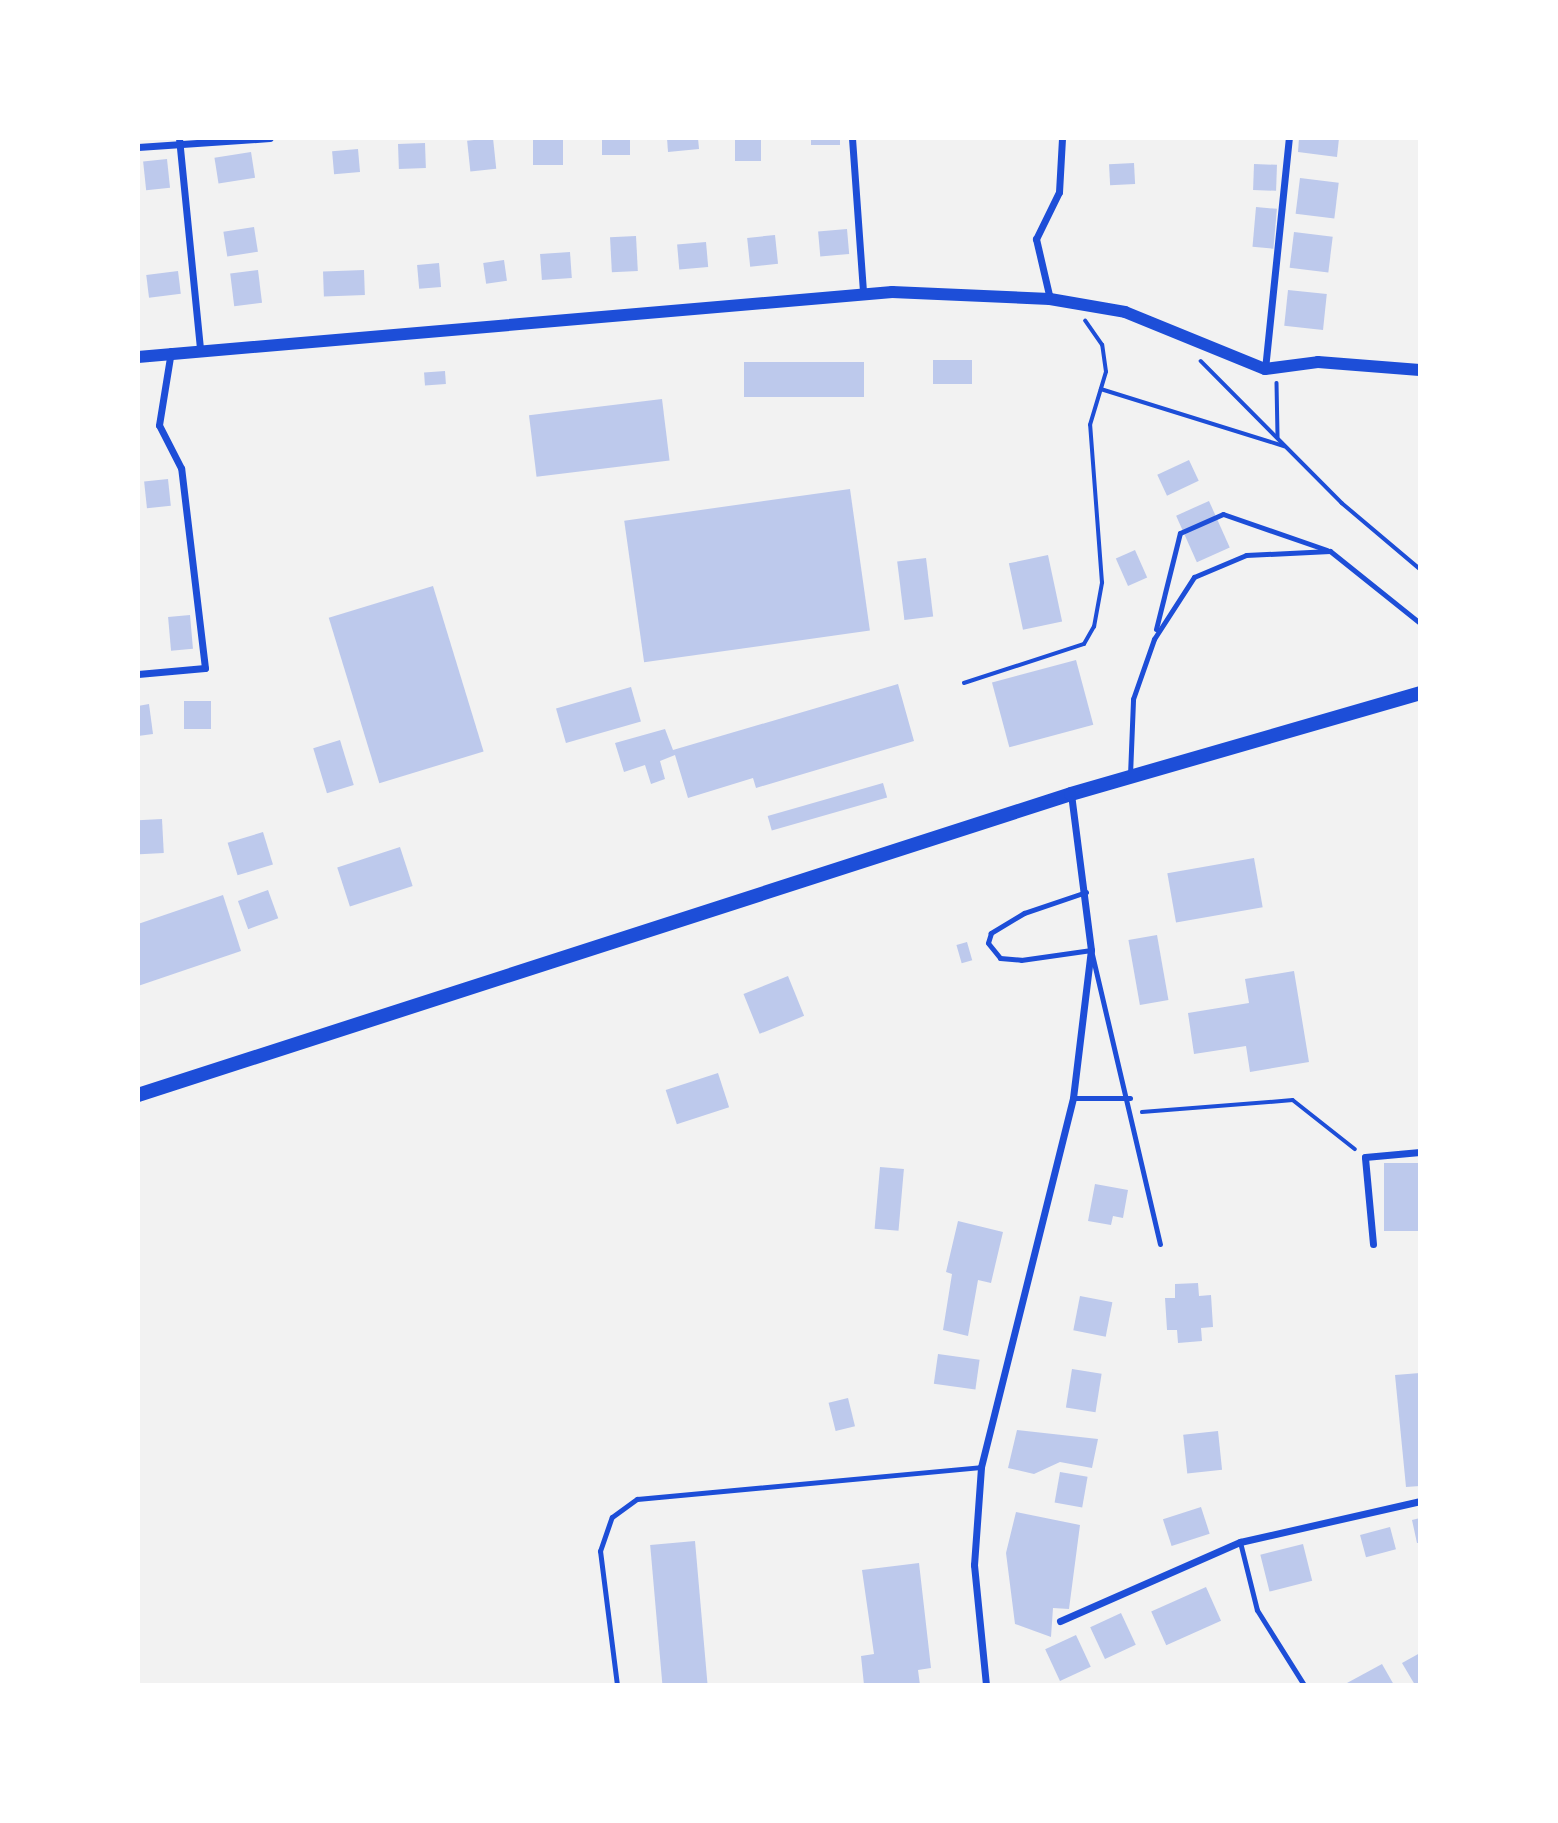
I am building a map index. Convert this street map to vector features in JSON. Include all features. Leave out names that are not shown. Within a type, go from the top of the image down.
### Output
[{"type":"main road","points":[[138,1096],[1071,794],[1420,693]]},
{"type":"street","points":[[138,148],[180,141],[270,138]]},
{"type":"street","points":[[852,138],[863,292]]},
{"type":"street","points":[[1050,299],[1036,239],[1059,192],[1062,138]]},
{"type":"street","points":[[1265,369],[1289,138]]},
{"type":"street","points":[[180,141],[200,349]]},
{"type":"street","points":[[138,357],[171,351],[863,292],[1050,299],[1125,312],[1180,337],[1265,369],[1318,362],[1420,370]]},
{"type":"street","points":[[138,674],[205,668],[181,468],[159,425],[171,351]]},
{"type":"street","points":[[986,1685],[974,1565],[981,1467],[1073,1098],[1091,950],[1086,892],[1071,794]]},
{"type":"street","points":[[1373,1244],[1365,1157],[1420,1152]]},
{"type":"street","points":[[1060,1621],[1240,1542],[1420,1501]]},
{"type":"lane","points":[[1130,777],[1133,699],[1154,639],[1180,533],[1223,514],[1330,551],[1420,623]]},
{"type":"lane","points":[[1154,639],[1194,577],[1246,555],[1330,551]]},
{"type":"lane","points":[[1086,892],[1024,913],[991,933],[988,943],[1000,958],[1091,950],[1130,1098],[1160,1244]]},
{"type":"lane","points":[[1073,1098],[1130,1098]]},
{"type":"lane","points":[[617,1685],[600,1551],[612,1517],[637,1499],[981,1467]]},
{"type":"lane","points":[[1240,1542],[1257,1610],[1304,1685]]},
{"type":"path","points":[[964,683],[1084,644],[1094,627],[1102,583],[1090,425],[1106,372],[1101,345],[1067,302]]},
{"type":"path","points":[[1180,337],[1342,503],[1420,569]]},
{"type":"path","points":[[1277,383],[1279,439]]},
{"type":"path","points":[[1101,389],[1286,446]]},
{"type":"path","points":[[1133,1112],[1293,1100],[1365,1157]]},
{"type":"building","points":[[493,138],[496,169],[470,172],[467,141]]},
{"type":"building","points":[[533,138],[563,138],[563,165],[533,165]]},
{"type":"building","points":[[602,138],[630,138],[630,155],[602,155]]},
{"type":"building","points":[[667,138],[698,138],[699,149],[668,152]]},
{"type":"building","points":[[735,138],[761,138],[761,161],[735,161]]},
{"type":"building","points":[[811,138],[840,138],[840,145],[811,145]]},
{"type":"building","points":[[1299,138],[1339,138],[1337,157],[1298,152]]},
{"type":"building","points":[[425,143],[426,168],[399,169],[398,144]]},
{"type":"building","points":[[358,149],[360,172],[334,174],[332,151]]},
{"type":"building","points":[[251,152],[255,178],[219,183],[214,158]]},
{"type":"building","points":[[167,159],[170,188],[146,190],[143,162]]},
{"type":"building","points":[[1134,163],[1135,184],[1110,185],[1109,164]]},
{"type":"building","points":[[1254,164],[1277,165],[1276,191],[1253,190]]},
{"type":"building","points":[[1300,178],[1339,183],[1334,218],[1296,214]]},
{"type":"building","points":[[1256,207],[1277,209],[1273,249],[1253,247]]},
{"type":"building","points":[[254,227],[258,252],[227,257],[223,232]]},
{"type":"building","points":[[847,229],[849,254],[820,256],[818,232]]},
{"type":"building","points":[[1294,232],[1333,237],[1328,272],[1290,268]]},
{"type":"building","points":[[775,235],[778,264],[750,267],[747,238]]},
{"type":"building","points":[[636,236],[638,271],[612,272],[610,237]]},
{"type":"building","points":[[706,242],[708,267],[679,269],[677,245]]},
{"type":"building","points":[[570,252],[572,278],[542,280],[540,254]]},
{"type":"building","points":[[504,260],[507,281],[486,284],[483,263]]},
{"type":"building","points":[[439,263],[441,287],[419,289],[417,265]]},
{"type":"building","points":[[258,270],[262,303],[234,306],[230,273]]},
{"type":"building","points":[[364,270],[365,295],[324,296],[323,271]]},
{"type":"building","points":[[178,271],[181,294],[149,298],[146,275]]},
{"type":"building","points":[[1288,290],[1327,294],[1323,330],[1284,326]]},
{"type":"building","points":[[933,360],[972,360],[972,384],[933,384]]},
{"type":"building","points":[[744,362],[864,362],[864,397],[744,397]]},
{"type":"building","points":[[445,371],[446,384],[425,385],[424,372]]},
{"type":"building","points":[[662,399],[670,461],[537,477],[529,415]]},
{"type":"building","points":[[1189,460],[1199,481],[1167,496],[1157,475]]},
{"type":"building","points":[[168,479],[171,506],[147,508],[144,482]]},
{"type":"building","points":[[850,489],[870,631],[644,662],[624,521]]},
{"type":"building","points":[[1209,501],[1230,548],[1197,562],[1176,516]]},
{"type":"building","points":[[1135,550],[1147,577],[1128,586],[1116,559]]},
{"type":"building","points":[[1048,555],[1062,622],[1023,630],[1009,563]]},
{"type":"building","points":[[926,558],[933,617],[904,620],[897,562]]},
{"type":"building","points":[[433,586],[484,751],[379,783],[329,618]]},
{"type":"building","points":[[190,615],[193,649],[171,651],[168,617]]},
{"type":"building","points":[[1076,660],[1093,725],[1009,747],[992,683]]},
{"type":"building","points":[[898,684],[914,741],[756,788],[753,778],[688,798],[675,755],[660,761],[665,779],[651,784],[645,765],[624,772],[615,743],[665,729],[673,750]]},
{"type":"building","points":[[631,687],[641,722],[566,743],[556,708]]},
{"type":"building","points":[[184,701],[211,701],[211,729],[184,729]]},
{"type":"building","points":[[149,704],[153,734],[138,736],[138,706]]},
{"type":"building","points":[[340,740],[354,785],[327,793],[313,748]]},
{"type":"building","points":[[883,783],[887,797],[772,830],[768,816]]},
{"type":"building","points":[[162,819],[164,853],[140,854],[138,820]]},
{"type":"building","points":[[263,832],[273,865],[238,875],[228,843]]},
{"type":"building","points":[[400,847],[413,886],[350,906],[337,867]]},
{"type":"building","points":[[1254,858],[1263,907],[1176,923],[1167,873]]},
{"type":"building","points":[[268,890],[278,918],[248,929],[238,901]]},
{"type":"building","points":[[223,895],[241,951],[138,986],[138,924]]},
{"type":"building","points":[[1157,935],[1168,1000],[1140,1005],[1128,940]]},
{"type":"building","points":[[967,942],[972,960],[962,963],[956,945]]},
{"type":"building","points":[[1294,971],[1309,1062],[1250,1072],[1246,1046],[1194,1054],[1188,1013],[1249,1003],[1245,979]]},
{"type":"building","points":[[788,976],[804,1016],[760,1034],[743,994]]},
{"type":"building","points":[[718,1073],[729,1107],[677,1124],[666,1090]]},
{"type":"building","points":[[1384,1163],[1420,1163],[1420,1231],[1384,1231]]},
{"type":"building","points":[[880,1167],[904,1169],[899,1231],[875,1229]]},
{"type":"building","points":[[1095,1184],[1128,1190],[1123,1218],[1113,1216],[1111,1225],[1088,1221]]},
{"type":"building","points":[[958,1221],[1003,1232],[991,1283],[978,1280],[968,1336],[943,1330],[952,1274],[946,1272]]},
{"type":"building","points":[[1198,1283],[1199,1296],[1211,1295],[1213,1327],[1201,1328],[1202,1341],[1178,1343],[1177,1330],[1167,1330],[1165,1298],[1175,1298],[1175,1284]]},
{"type":"building","points":[[1080,1296],[1112,1302],[1106,1337],[1073,1330]]},
{"type":"building","points":[[938,1354],[980,1360],[975,1390],[934,1384]]},
{"type":"building","points":[[1072,1369],[1102,1374],[1096,1412],[1066,1408]]},
{"type":"building","points":[[1420,1373],[1420,1486],[1406,1487],[1395,1375]]},
{"type":"building","points":[[848,1398],[855,1426],[836,1431],[829,1403]]},
{"type":"building","points":[[1017,1430],[1098,1439],[1092,1468],[1060,1462],[1034,1474],[1008,1468]]},
{"type":"building","points":[[1218,1431],[1222,1470],[1187,1473],[1183,1435]]},
{"type":"building","points":[[1060,1472],[1088,1477],[1082,1507],[1055,1503]]},
{"type":"building","points":[[1201,1507],[1210,1534],[1172,1546],[1163,1519]]},
{"type":"building","points":[[1016,1512],[1080,1525],[1069,1609],[1053,1608],[1051,1637],[1015,1624],[1006,1553]]},
{"type":"building","points":[[1420,1518],[1420,1543],[1417,1543],[1412,1520]]},
{"type":"building","points":[[1390,1527],[1396,1549],[1366,1557],[1360,1535]]},
{"type":"building","points":[[695,1541],[708,1684],[662,1685],[650,1545]]},
{"type":"building","points":[[1303,1544],[1312,1581],[1270,1592],[1260,1555]]},
{"type":"building","points":[[919,1563],[931,1668],[918,1670],[920,1685],[864,1685],[861,1656],[874,1654],[862,1570]]},
{"type":"building","points":[[1206,1587],[1221,1621],[1166,1645],[1151,1611]]},
{"type":"building","points":[[1121,1613],[1136,1645],[1105,1659],[1090,1627]]},
{"type":"building","points":[[1076,1635],[1091,1667],[1060,1681],[1045,1649]]},
{"type":"building","points":[[1420,1653],[1420,1685],[1415,1685],[1402,1663]]},
{"type":"building","points":[[1382,1664],[1394,1685],[1347,1683]]}]
